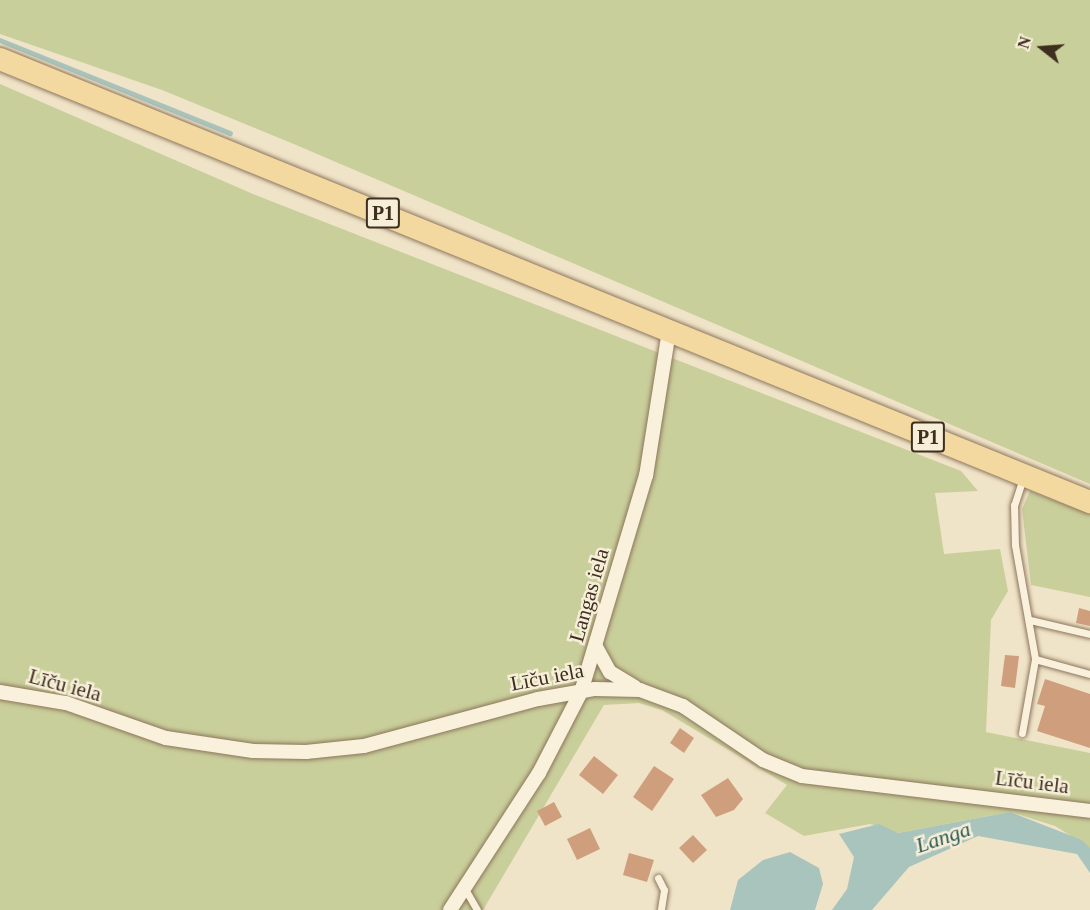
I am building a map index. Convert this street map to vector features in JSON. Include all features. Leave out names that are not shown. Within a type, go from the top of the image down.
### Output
[{"type":"main road","name":"P1","points":[[0,59],[1090,502]]},
{"type":"street","name":"Langas iela","points":[[450,910],[538,773],[581,692],[596,647],[650,455],[669,331]]},
{"type":"street","points":[[596,647],[610,672],[640,690]]},
{"type":"street","name":"Līču iela","points":[[0,692],[66,703],[166,738],[253,751],[306,752],[364,746],[521,702],[581,692],[640,690],[682,706],[763,760],[802,776],[1090,811]]},
{"type":"lane","points":[[1022,733],[1035,659],[1030,620],[1015,545],[1014,505],[1024,476]]},
{"type":"lane","points":[[1030,620],[1090,634]]},
{"type":"lane","points":[[1035,659],[1090,674]]},
{"type":"lane","points":[[658,878],[664,890],[661,910]]},
{"type":"lane","points":[[465,889],[477,910]]},
{"type":"green space","points":[[0,0],[1090,0],[1090,484],[289,142],[162,90],[0,34]]},
{"type":"green space","points":[[0,84],[258,196],[961,471],[978,491],[935,493],[944,554],[1000,549],[1008,591],[991,620],[986,732],[1090,753],[1090,848],[1055,826],[1010,812],[898,833],[870,824],[804,836],[765,813],[787,785],[662,710],[639,703],[604,705],[483,910],[0,910]]},
{"type":"green space","points":[[1030,491],[1090,514],[1090,597],[1031,585],[1022,509]]},
{"type":"water","name":"Langa","points":[[1010,812],[1082,840],[1090,848],[1090,873],[1077,854],[978,836],[909,867],[872,910],[832,910],[847,889],[854,857],[839,834],[879,824],[898,833]]},
{"type":"water","points":[[790,852],[819,868],[823,884],[815,910],[730,910],[738,880],[763,860]]},
{"type":"building","points":[[1079,608],[1090,611],[1090,626],[1076,623]]},
{"type":"building","points":[[1005,655],[1019,656],[1015,688],[1001,686]]},
{"type":"building","points":[[1045,679],[1090,694],[1090,748],[1037,731],[1045,706],[1037,704]]},
{"type":"building","points":[[680,728],[694,738],[684,753],[670,743]]},
{"type":"building","points":[[594,756],[618,775],[603,794],[579,775]]},
{"type":"building","points":[[654,766],[674,779],[652,811],[633,797]]},
{"type":"building","points":[[728,778],[743,799],[734,810],[716,817],[701,795]]},
{"type":"building","points":[[554,802],[562,817],[545,826],[537,811]]},
{"type":"building","points":[[590,828],[600,849],[577,860],[567,839]]},
{"type":"building","points":[[693,835],[707,850],[693,863],[679,848]]},
{"type":"building","points":[[629,853],[654,860],[647,882],[623,875]]},
{"type":"waterway","points":[[0,40],[230,133]]}]
